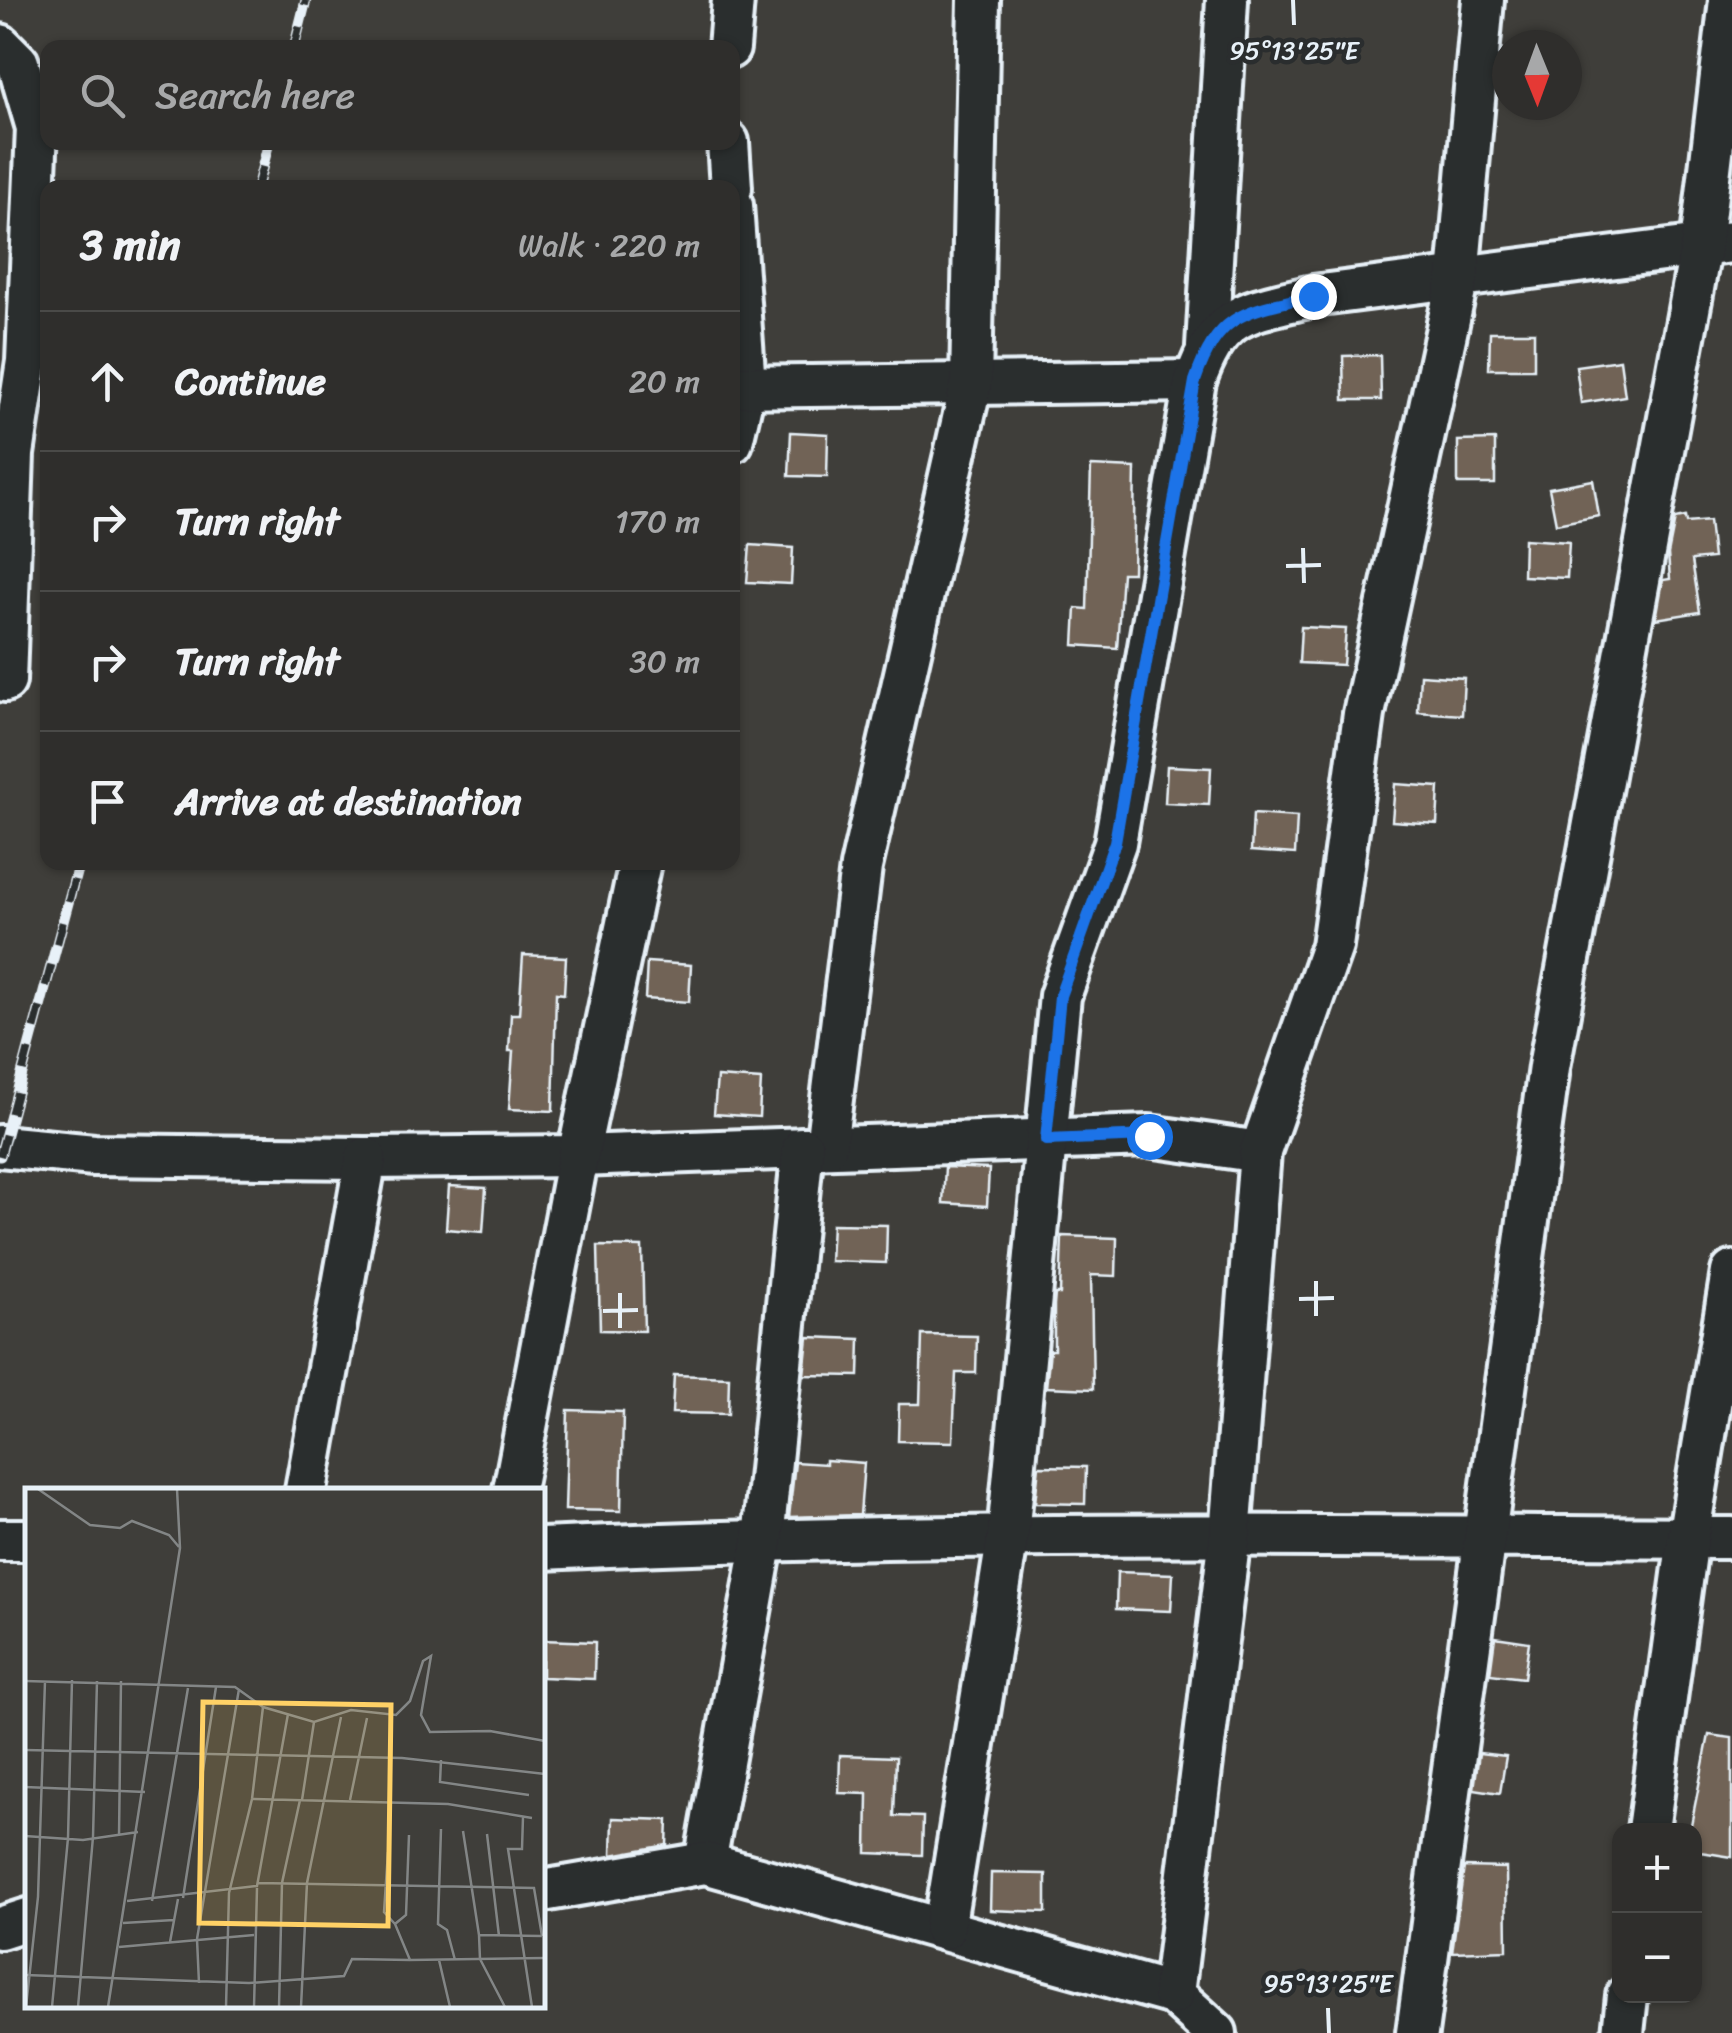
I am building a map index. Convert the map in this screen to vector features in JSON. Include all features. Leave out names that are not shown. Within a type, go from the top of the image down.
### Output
[{"type":"street","points":[[730,40],[733,0]]},
{"type":"street","points":[[706,1863],[764,1538],[814,1148],[861,867],[971,384],[979,0]]},
{"type":"street","points":[[944,1930],[1008,1535],[1060,996],[1115,842],[1201,364],[1228,0]]},
{"type":"street","points":[[1173,1994],[1230,1536],[1260,1152],[1332,946],[1364,714],[1458,277],[1483,0]]},
{"type":"street","points":[[1417,2033],[1549,1068],[1716,243],[1730,0]]},
{"type":"street","points":[[0,45],[18,63],[37,128],[25,361],[13,454],[4,681]]},
{"type":"street","points":[[729,150],[730,180]]},
{"type":"street","points":[[1201,364],[1224,326],[1258,309],[1313,296],[1716,243]]},
{"type":"street","points":[[740,387],[971,384],[1201,364]]},
{"type":"street","points":[[514,1488],[638,870]]},
{"type":"street","points":[[0,1146],[94,1154],[366,1158],[578,1156],[1149,1136],[1260,1152]]},
{"type":"street","points":[[306,1488],[366,1158]]},
{"type":"street","points":[[1649,1823],[1688,1538],[1732,1272]]},
{"type":"street","points":[[545,1549],[764,1538],[1008,1535],[1732,1538]]},
{"type":"street","points":[[545,1891],[706,1863],[1173,1994],[1216,2033]]},
{"type":"street","points":[[0,1928],[25,1920]]},
{"type":"street","points":[[1623,2033],[1626,2003]]},
{"type":"building","points":[[1490,332],[1534,332],[1534,369],[1489,369]]},
{"type":"building","points":[[1380,355],[1381,400],[1344,400],[1343,356]]},
{"type":"building","points":[[1620,360],[1625,396],[1581,403],[1576,366]]},
{"type":"building","points":[[791,432],[828,434],[827,477],[789,476]]},
{"type":"building","points":[[1495,440],[1495,484],[1458,484],[1458,441]]},
{"type":"building","points":[[1091,466],[1135,468],[1133,573],[1122,573],[1117,648],[1074,645],[1076,608],[1087,609]]},
{"type":"building","points":[[1593,480],[1599,516],[1556,524],[1549,488]]},
{"type":"building","points":[[1685,517],[1686,523],[1709,521],[1713,558],[1692,560],[1700,612],[1656,619],[1663,580],[1670,579],[1668,554],[1675,519]]},
{"type":"building","points":[[1524,539],[1569,542],[1567,578],[1523,576]]},
{"type":"building","points":[[750,545],[793,548],[791,584],[747,582]]},
{"type":"building","points":[[1301,627],[1346,629],[1343,665],[1299,663]]},
{"type":"building","points":[[1420,675],[1464,678],[1462,715],[1418,712]]},
{"type":"building","points":[[1167,766],[1211,768],[1209,805],[1165,803]]},
{"type":"building","points":[[1395,784],[1439,787],[1437,824],[1392,821]]},
{"type":"building","points":[[1253,814],[1297,817],[1295,854],[1251,851]]},
{"type":"building","points":[[523,955],[566,957],[564,994],[556,993],[553,1111],[509,1109],[511,1014],[519,1014]]},
{"type":"building","points":[[647,962],[691,965],[689,1002],[645,999]]},
{"type":"building","points":[[717,1077],[761,1080],[759,1117],[714,1114]]},
{"type":"building","points":[[945,1167],[989,1169],[987,1206],[943,1203]]},
{"type":"building","points":[[449,1186],[486,1188],[483,1232],[446,1229]]},
{"type":"building","points":[[832,1224],[887,1225],[886,1263],[830,1261]]},
{"type":"building","points":[[1062,1236],[1117,1238],[1116,1276],[1091,1275],[1093,1389],[1046,1387],[1050,1350],[1054,1350],[1055,1294],[1060,1294]]},
{"type":"building","points":[[598,1246],[642,1247],[644,1331],[600,1330]]},
{"type":"building","points":[[922,1335],[977,1336],[976,1373],[956,1373],[953,1442],[898,1441],[899,1404],[920,1404]]},
{"type":"building","points":[[808,1337],[860,1339],[859,1376],[804,1375]]},
{"type":"building","points":[[674,1375],[729,1377],[728,1414],[672,1413]]},
{"type":"building","points":[[568,1410],[623,1412],[621,1511],[565,1510]]},
{"type":"building","points":[[826,1460],[864,1463],[860,1515],[789,1517],[795,1462],[826,1464]]},
{"type":"building","points":[[1039,1466],[1086,1467],[1085,1504],[1035,1503]]},
{"type":"building","points":[[1117,1572],[1173,1574],[1171,1611],[1116,1609]]},
{"type":"building","points":[[1495,1637],[1529,1642],[1524,1678],[1490,1674]]},
{"type":"building","points":[[545,1640],[595,1642],[594,1679],[545,1677]]},
{"type":"building","points":[[1709,1735],[1732,1738],[1732,1857],[1702,1852],[1702,1823],[1691,1823]]},
{"type":"building","points":[[1479,1753],[1506,1756],[1500,1793],[1474,1789]]},
{"type":"building","points":[[840,1755],[896,1757],[894,1816],[923,1817],[922,1855],[867,1853],[868,1794],[839,1793]]},
{"type":"building","points":[[613,1818],[668,1820],[667,1845],[612,1855]]},
{"type":"building","points":[[1464,1867],[1506,1868],[1507,1950],[1452,1952]]},
{"type":"building","points":[[991,1873],[1046,1874],[1046,1912],[990,1910]]},
{"type":"railway","points":[[296,40],[306,0]]},
{"type":"railway","points":[[259,180],[267,150]]},
{"type":"railway","points":[[0,1156],[77,870]]},
{"type":"route","points":[[1149,1136],[1046,1140],[1060,996],[1115,842],[1195,381],[1207,347],[1224,326],[1258,309],[1313,296]]}]
